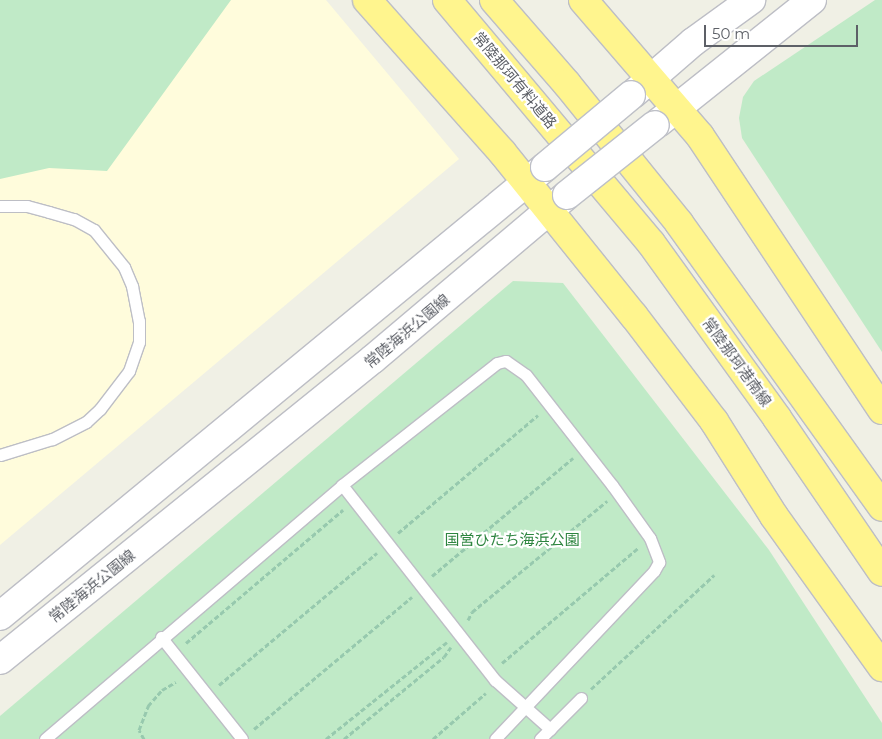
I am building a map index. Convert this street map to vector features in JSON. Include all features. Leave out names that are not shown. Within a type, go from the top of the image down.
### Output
[{"type":"highway","points":[[367,0],[536,175],[559,203],[714,421],[774,516],[882,667]]},
{"type":"highway","name":"常陸那珂有料道路","points":[[446,0],[582,160]]},
{"type":"highway","points":[[494,0],[610,136],[679,223],[882,507]]},
{"type":"highway","points":[[583,0],[641,86],[677,108],[823,316],[882,410]]},
{"type":"highway","name":"常陸那珂港南線","points":[[582,160],[651,243],[777,418],[882,572]]},
{"type":"main road","points":[[0,616],[536,175],[641,86],[751,0]]},
{"type":"main road","name":"常陸海浜公園線","points":[[0,660],[373,359],[559,203],[812,0]]},
{"type":"lane","points":[[0,206],[27,206],[74,219],[94,230],[124,267],[132,286],[139,321],[139,342],[129,371],[100,409],[86,422],[52,438],[0,455]]},
{"type":"lane","points":[[45,739],[59,734],[161,637],[342,485],[497,363],[506,361],[526,375],[650,538],[659,562],[654,571],[525,704],[495,739]]},
{"type":"lane","points":[[342,485],[495,680],[525,704],[550,729]]},
{"type":"lane","points":[[161,637],[242,739]]},
{"type":"lane","points":[[540,739],[581,698]]},
{"type":"path","points":[[344,739],[444,657],[472,612],[613,496]]},
{"type":"path","points":[[434,739],[483,699],[495,680],[503,661],[650,538]]},
{"type":"path","points":[[581,698],[714,575]]},
{"type":"path","points":[[326,739],[437,648],[460,634]]},
{"type":"path","points":[[144,739],[139,730],[148,706],[162,690],[190,674]]},
{"type":"shaded area","points":[[0,0],[326,0],[459,159],[0,545]]},
{"type":"green space","points":[[0,0],[231,0],[107,171],[49,168],[0,179]]},
{"type":"green space","points":[[875,0],[882,0],[882,352],[742,138],[739,118],[743,97],[754,81]]},
{"type":"green space","name":"国営ひたち海浜公園","points":[[513,281],[563,283],[769,550],[882,723],[882,739],[0,739],[0,716]]}]
